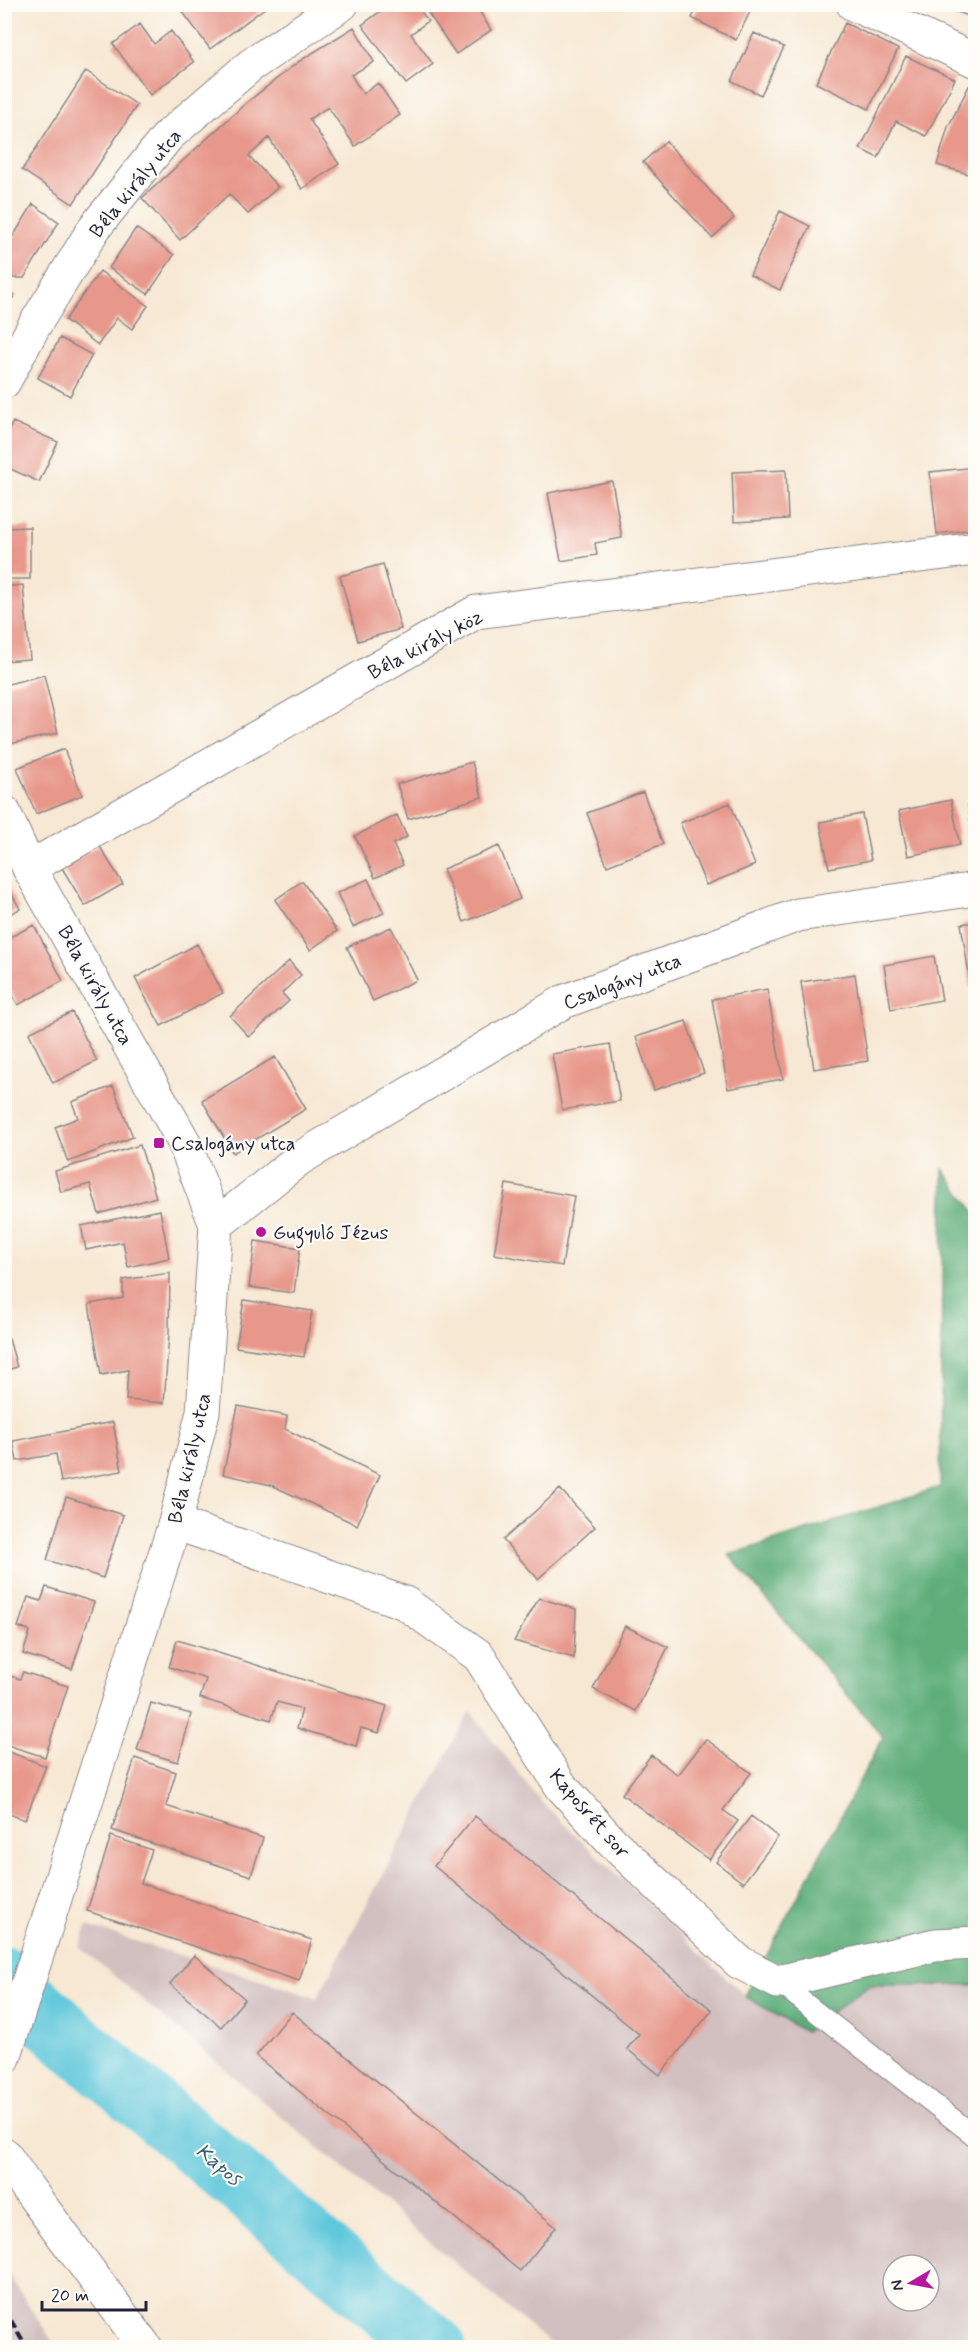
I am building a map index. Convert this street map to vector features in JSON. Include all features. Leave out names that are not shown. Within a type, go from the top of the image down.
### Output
[{"type":"street","name":"Béla király utca","points":[[4,382],[34,326],[96,227],[168,136],[251,65],[342,4]]},
{"type":"street","points":[[853,4],[975,61]]},
{"type":"street","name":"Béla király köz","points":[[29,868],[476,612],[975,549]]},
{"type":"street","name":"Béla király utca","points":[[4,812],[29,868],[184,1142],[216,1225],[203,1412],[175,1523],[4,2058]]},
{"type":"street","name":"Csalogány utca","points":[[216,1225],[299,1159],[563,1002],[798,915],[975,889]]},
{"type":"street","name":"Kaposrét sor","points":[[175,1523],[405,1603],[479,1656],[561,1786],[612,1842],[739,1962],[778,1982]]},
{"type":"street","points":[[778,1982],[935,1945],[975,1943]]},
{"type":"street","points":[[4,2154],[146,2348]]},
{"type":"lane","points":[[778,1982],[975,2137]]},
{"type":"shaded area","points":[[470,1711],[540,1801],[745,1996],[804,2032],[869,1985],[975,1985],[975,2347],[554,2347],[80,1947],[87,1926],[317,1998]]},
{"type":"shaded area","points":[[5,2269],[56,2347],[5,2347]]},
{"type":"green space","points":[[943,1169],[976,1214],[975,1985],[869,1985],[805,2032],[745,1996],[883,1737],[729,1555],[940,1487]]},
{"type":"building","points":[[177,4],[270,4],[210,49]]},
{"type":"building","points":[[390,4],[416,4],[428,21],[411,34],[433,64],[406,84],[362,25]]},
{"type":"building","points":[[422,4],[475,4],[491,30],[456,54]]},
{"type":"building","points":[[699,4],[754,4],[736,40],[692,18]]},
{"type":"building","points":[[976,4],[976,19],[939,5]]},
{"type":"building","points":[[845,23],[898,49],[869,109],[816,83]]},
{"type":"building","points":[[140,24],[154,44],[171,31],[194,62],[150,95],[113,44]]},
{"type":"building","points":[[354,27],[374,62],[351,75],[363,94],[378,83],[400,115],[355,146],[328,107],[309,119],[339,164],[302,189],[269,138],[249,156],[278,187],[248,214],[229,194],[180,240],[142,198],[246,103],[298,62]]},
{"type":"building","points":[[754,33],[784,47],[761,95],[732,81]]},
{"type":"building","points":[[906,56],[955,79],[926,136],[896,121],[878,158],[860,149]]},
{"type":"building","points":[[86,71],[137,105],[73,204],[22,170]]},
{"type":"building","points":[[969,86],[976,89],[976,163],[972,175],[937,165],[948,127]]},
{"type":"building","points":[[666,141],[734,218],[712,238],[643,162]]},
{"type":"building","points":[[33,204],[59,222],[24,278],[4,278],[4,235],[14,235]]},
{"type":"building","points":[[780,211],[810,226],[780,290],[750,275]]},
{"type":"building","points":[[136,228],[174,255],[148,294],[109,268]]},
{"type":"building","points":[[100,271],[148,306],[132,329],[117,318],[98,345],[65,320]]},
{"type":"building","points":[[4,288],[15,295],[4,310]]},
{"type":"building","points":[[60,338],[92,355],[70,396],[38,378]]},
{"type":"building","points":[[13,422],[58,442],[39,482],[4,466],[4,440]]},
{"type":"building","points":[[976,467],[976,529],[937,534],[930,472]]},
{"type":"building","points":[[786,470],[788,519],[734,522],[732,472]]},
{"type":"building","points":[[612,481],[622,538],[595,543],[597,555],[561,561],[548,493]]},
{"type":"building","points":[[30,527],[30,579],[4,579],[4,528]]},
{"type":"building","points":[[383,564],[401,629],[358,641],[340,576]]},
{"type":"building","points":[[23,585],[30,659],[4,661],[4,587]]},
{"type":"building","points":[[44,675],[58,733],[6,745],[4,685]]},
{"type":"building","points":[[64,749],[82,795],[36,814],[17,768]]},
{"type":"building","points":[[472,762],[482,797],[408,819],[397,784]]},
{"type":"building","points":[[643,792],[663,844],[607,866],[587,813]]},
{"type":"building","points":[[951,800],[960,845],[908,856],[899,811]]},
{"type":"building","points":[[730,803],[755,865],[706,885],[680,823]]},
{"type":"building","points":[[976,804],[976,843],[974,844],[968,805]]},
{"type":"building","points":[[862,814],[871,860],[829,868],[820,822]]},
{"type":"building","points":[[397,815],[407,837],[393,844],[403,865],[375,878],[355,836]]},
{"type":"building","points":[[99,845],[123,884],[85,906],[62,868]]},
{"type":"building","points":[[499,846],[520,899],[464,922],[443,869]]},
{"type":"building","points":[[368,879],[384,913],[353,927],[337,893]]},
{"type":"building","points":[[4,880],[20,909],[4,917]]},
{"type":"building","points":[[302,881],[337,931],[310,950],[275,900]]},
{"type":"building","points":[[976,922],[976,987],[971,988],[961,924]]},
{"type":"building","points":[[34,925],[63,981],[18,1005],[11,992],[4,995],[4,940]]},
{"type":"building","points":[[391,927],[417,980],[373,1001],[347,947]]},
{"type":"building","points":[[197,944],[223,993],[161,1026],[135,978]]},
{"type":"building","points":[[934,956],[942,1000],[891,1009],[884,965]]},
{"type":"building","points":[[289,961],[301,975],[282,993],[289,1001],[249,1037],[230,1016]]},
{"type":"building","points":[[855,974],[868,1061],[814,1069],[801,982]]},
{"type":"building","points":[[767,989],[783,1079],[728,1089],[712,999]]},
{"type":"building","points":[[72,1012],[97,1061],[53,1083],[29,1033]]},
{"type":"building","points":[[686,1021],[704,1073],[654,1090],[636,1037]]},
{"type":"building","points":[[610,1044],[620,1101],[562,1110],[552,1054]]},
{"type":"building","points":[[275,1057],[306,1109],[233,1153],[202,1100]]},
{"type":"building","points":[[113,1086],[133,1137],[68,1162],[55,1127],[78,1118],[72,1102]]},
{"type":"building","points":[[140,1145],[156,1197],[99,1214],[90,1184],[61,1192],[55,1171]]},
{"type":"building","points":[[506,1184],[574,1196],[562,1266],[494,1254]]},
{"type":"building","points":[[160,1210],[169,1258],[128,1267],[123,1242],[86,1250],[81,1226]]},
{"type":"building","points":[[255,1241],[300,1248],[294,1293],[249,1287]]},
{"type":"building","points":[[170,1273],[169,1334],[164,1403],[126,1400],[128,1370],[101,1375],[89,1304],[123,1298],[123,1280]]},
{"type":"building","points":[[244,1300],[312,1311],[304,1357],[236,1347]]},
{"type":"building","points":[[9,1339],[17,1367],[4,1371],[4,1340]]},
{"type":"building","points":[[238,1406],[287,1416],[285,1429],[380,1475],[357,1525],[271,1485],[223,1474]]},
{"type":"building","points":[[113,1422],[122,1471],[61,1482],[56,1454],[17,1461],[13,1441]]},
{"type":"building","points":[[560,1489],[595,1527],[538,1579],[503,1540]]},
{"type":"building","points":[[66,1497],[123,1515],[103,1578],[47,1560]]},
{"type":"building","points":[[46,1587],[94,1602],[72,1669],[23,1654],[30,1631],[18,1627],[28,1597],[41,1601]]},
{"type":"building","points":[[539,1598],[576,1609],[574,1658],[514,1641]]},
{"type":"building","points":[[625,1626],[668,1647],[636,1711],[593,1689]]},
{"type":"building","points":[[177,1640],[387,1706],[379,1733],[361,1728],[356,1746],[297,1728],[302,1709],[277,1702],[271,1720],[200,1698],[206,1679],[169,1667]]},
{"type":"building","points":[[23,1672],[68,1686],[45,1757],[4,1744],[11,1722],[4,1720],[4,1674],[20,1679]]},
{"type":"building","points":[[151,1703],[191,1714],[178,1762],[137,1750]]},
{"type":"building","points":[[706,1739],[751,1773],[723,1810],[738,1821],[709,1860],[622,1794],[651,1755],[678,1775]]},
{"type":"building","points":[[9,1752],[46,1766],[25,1820],[4,1812],[4,1764]]},
{"type":"building","points":[[135,1758],[176,1772],[166,1806],[263,1838],[251,1876],[112,1830]]},
{"type":"building","points":[[475,1816],[712,2010],[660,2075],[627,2049],[639,2034],[434,1866]]},
{"type":"building","points":[[751,1816],[778,1837],[743,1883],[716,1862]]},
{"type":"building","points":[[111,1836],[152,1850],[141,1883],[312,1940],[299,1981],[87,1911]]},
{"type":"building","points":[[194,1955],[245,1999],[221,2027],[170,1984]]},
{"type":"building","points":[[292,2012],[556,2227],[520,2271],[256,2056]]},
{"type":"waterway","name":"Kapos","points":[[4,1978],[72,2040],[435,2348]]},
{"type":"railway","points":[[4,2309],[27,2348]]},
{"type":"place","name":"Csalogány utca","points":[[159,1143]]},
{"type":"place","name":"Gugyuló Jézus","points":[[261,1232]]}]
